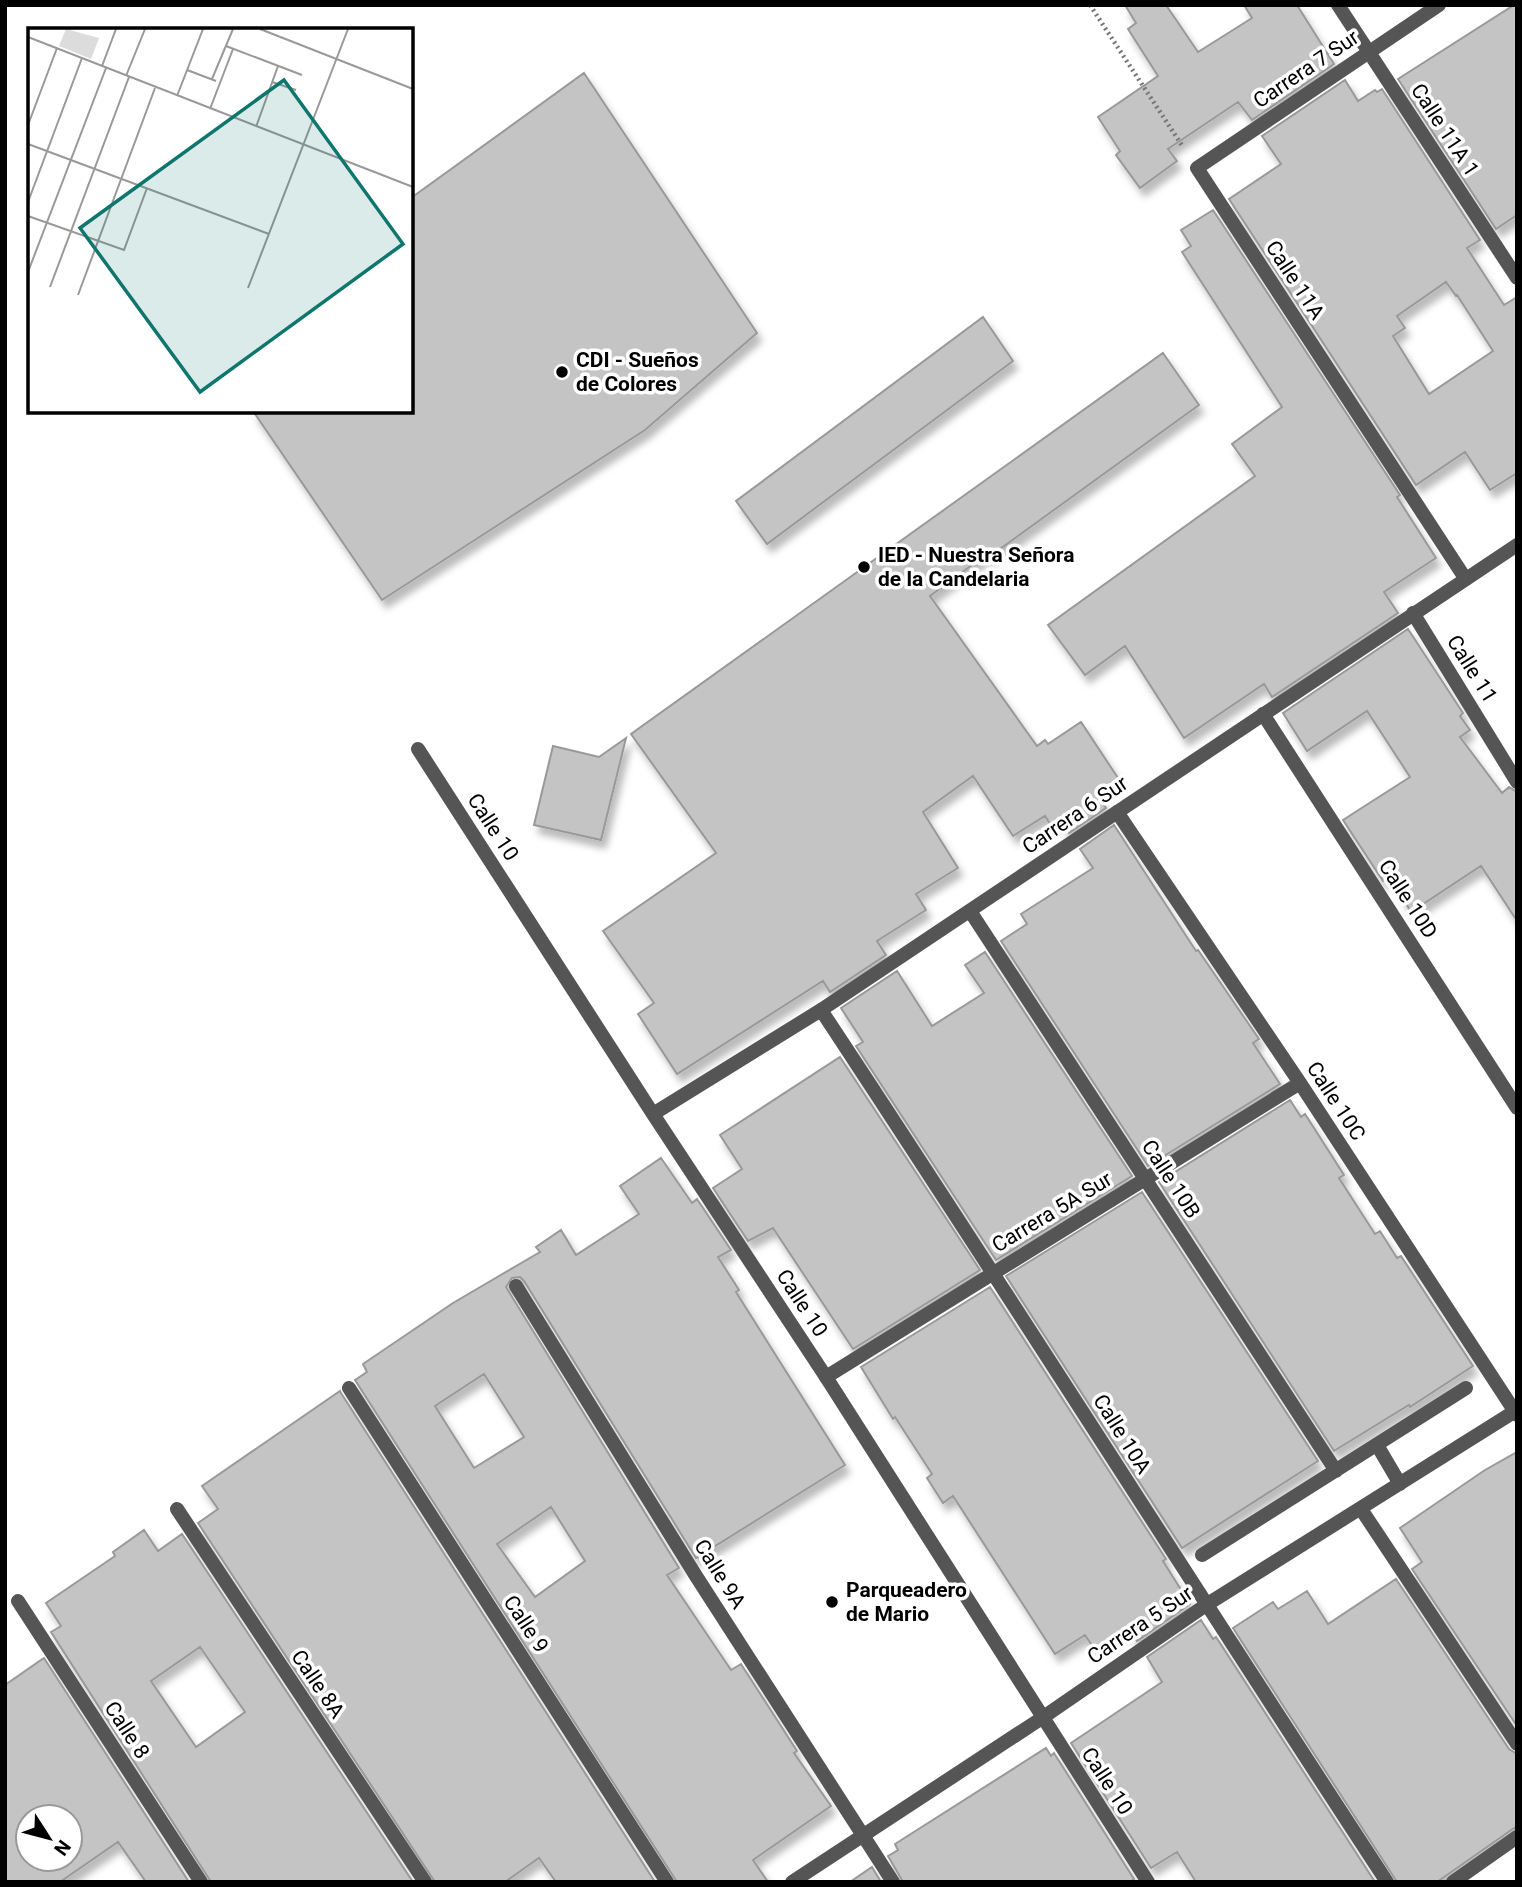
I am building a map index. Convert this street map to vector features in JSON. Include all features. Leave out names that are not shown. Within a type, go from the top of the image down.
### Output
[{"type":"street","name":"Calle 11A 1","points":[[1338,5],[1517,278]]},
{"type":"street","name":"Carrera 7 Sur","points":[[1197,168],[1439,5]]},
{"type":"street","name":"Calle 11A","points":[[1197,168],[1465,578]]},
{"type":"street","name":"Carrera 6 Sur","points":[[653,1114],[821,1010],[1517,545]]},
{"type":"street","name":"Calle 11","points":[[1413,613],[1517,782]]},
{"type":"street","name":"Calle 10D","points":[[1263,714],[1517,1108]]},
{"type":"street","name":"Calle 10","points":[[418,749],[1148,1882]]},
{"type":"street","name":"Calle 10C","points":[[1117,812],[1300,1083],[1516,1412]]},
{"type":"street","name":"Calle 10B","points":[[970,911],[1336,1471]]},
{"type":"street","name":"Calle 10A","points":[[821,1010],[994,1272],[1206,1605],[1387,1882]]},
{"type":"street","name":"Carrera 5A Sur","points":[[825,1377],[1300,1083]]},
{"type":"street","name":"Calle 9A","points":[[516,1286],[696,1576],[893,1882]]},
{"type":"street","name":"Calle 9","points":[[349,1388],[667,1882]]},
{"type":"street","name":"Carrera 5 Sur","points":[[1202,1555],[1466,1388]]},
{"type":"street","name":"Carrera 5 Sur","points":[[792,1882],[1042,1718],[1206,1605],[1516,1412]]},
{"type":"street","points":[[1377,1445],[1400,1484]]},
{"type":"street","name":"Calle 8A","points":[[177,1509],[425,1882]]},
{"type":"street","points":[[1361,1509],[1517,1744]]},
{"type":"street","name":"Calle 8","points":[[18,1601],[201,1882]]},
{"type":"street","points":[[1452,1882],[1517,1837]]},
{"type":"path","points":[[1090,5],[1197,168]]},
{"type":"building","points":[[1125,5],[1166,5],[1198,52],[1252,18],[1244,5],[1297,5],[1334,64],[1252,120],[1238,102],[1168,149],[1177,161],[1140,188],[1116,155],[1120,151],[1098,117],[1158,76],[1128,29],[1136,23]]},
{"type":"building","points":[[1517,5],[1517,215],[1496,229],[1398,79]]},
{"type":"building","name":"CDI - Sueños de Colores","points":[[584,73],[757,333],[645,430],[382,600],[254,413],[413,413],[413,197]]},
{"type":"building","points":[[1345,80],[1358,101],[1375,90],[1377,92],[1382,89],[1480,240],[1467,248],[1504,305],[1517,297],[1517,473],[1490,490],[1465,452],[1416,485],[1229,199],[1281,164],[1262,136]],"holes":[[[1446,282],[1493,351],[1429,394],[1393,336],[1405,328],[1397,316]]]},
{"type":"building","points":[[1213,210],[1400,495],[1397,497],[1436,558],[1384,592],[1398,613],[1272,697],[1264,684],[1184,738],[1125,646],[1085,675],[1048,625],[1255,476],[1232,444],[1282,407],[1182,252],[1191,246],[1181,230]]},
{"type":"building","points":[[983,317],[1013,361],[767,544],[736,501]]},
{"type":"building","points":[[1163,353],[1199,405],[989,557],[987,554],[930,596],[1037,746],[1045,740],[1048,744],[1081,722],[1118,778],[1096,792],[1106,808],[1069,833],[1059,818],[1050,824],[1045,816],[1013,836],[973,776],[923,812],[958,868],[916,894],[926,910],[877,941],[886,955],[830,992],[823,981],[677,1074],[638,1014],[654,1003],[603,931],[716,853],[631,734]]},
{"type":"building","points":[[1408,629],[1463,713],[1460,716],[1470,730],[1460,737],[1502,793],[1509,787],[1517,792],[1517,921],[1481,866],[1411,912],[1389,876],[1383,881],[1343,820],[1410,777],[1367,711],[1307,751],[1283,713]]},
{"type":"building","points":[[626,738],[601,840],[534,825],[553,746],[599,757]]},
{"type":"building","points":[[1114,825],[1196,951],[1198,950],[1259,1039],[1253,1043],[1280,1084],[1148,1166],[1001,941],[1027,924],[1021,914],[1093,868],[1080,849]]},
{"type":"building","points":[[985,952],[1132,1176],[996,1260],[856,1046],[863,1042],[841,1008],[897,971],[932,1026],[984,993],[965,965]]},
{"type":"building","points":[[840,1057],[980,1270],[853,1349],[773,1228],[748,1241],[713,1188],[742,1169],[720,1135]]},
{"type":"building","points":[[1290,1100],[1301,1117],[1305,1114],[1344,1175],[1339,1178],[1375,1234],[1380,1231],[1397,1258],[1401,1256],[1473,1366],[1410,1407],[1409,1405],[1334,1451],[1159,1182]]},
{"type":"building","points":[[661,1158],[692,1203],[697,1199],[731,1250],[718,1257],[739,1290],[736,1292],[845,1465],[696,1558],[524,1281],[520,1277],[512,1278],[506,1287],[679,1568],[667,1575],[731,1670],[741,1664],[797,1751],[794,1753],[831,1806],[753,1860],[768,1882],[677,1882],[355,1380],[367,1372],[363,1364],[453,1303],[540,1252],[536,1247],[561,1230],[576,1255],[639,1214],[620,1186]],"holes":[[[484,1374],[524,1437],[474,1468],[435,1406]],[[551,1507],[585,1561],[535,1597],[497,1544]]]},
{"type":"building","points":[[1142,1192],[1318,1461],[1182,1548],[1006,1276]]},
{"type":"building","points":[[990,1287],[1166,1559],[1163,1561],[1190,1604],[1137,1641],[1129,1628],[1095,1650],[1085,1635],[1055,1654],[953,1496],[943,1503],[927,1478],[932,1474],[861,1367]]},
{"type":"building","points":[[340,1391],[655,1882],[556,1882],[539,1858],[505,1882],[435,1882],[198,1523],[218,1509],[202,1486]]},
{"type":"building","points":[[1517,1452],[1517,1726],[1412,1569],[1422,1562],[1400,1528],[1485,1470]]},
{"type":"building","points":[[144,1530],[158,1551],[182,1534],[413,1882],[211,1882],[51,1632],[61,1626],[46,1603],[115,1556],[113,1552]],"holes":[[[200,1647],[245,1712],[196,1747],[151,1681]]]},
{"type":"building","points":[[1396,1579],[1509,1749],[1517,1754],[1517,1826],[1437,1882],[1397,1882],[1233,1628],[1273,1602],[1278,1609],[1307,1591],[1328,1624]]},
{"type":"building","points":[[1201,1620],[1213,1639],[1216,1637],[1375,1882],[1196,1882],[1177,1852],[1151,1868],[1071,1743],[1162,1682],[1147,1657]]},
{"type":"building","points":[[44,1658],[189,1882],[146,1882],[118,1842],[84,1865],[84,1803],[14,1803],[14,1873],[73,1873],[60,1882],[5,1882],[5,1685]]},
{"type":"building","points":[[1046,1748],[1051,1756],[1054,1753],[1134,1879],[1130,1882],[903,1882],[888,1856],[898,1850],[895,1844]]},
{"type":"building","points":[[872,1867],[881,1882],[850,1882]]},
{"type":"place","name":"CDI - Sueños de Colores","points":[[562,372]]},
{"type":"place","name":"IED - Nuestra Señora de la Candelaria","points":[[864,567]]},
{"type":"place","name":"Parqueadero de Mario","points":[[832,1602]]}]
